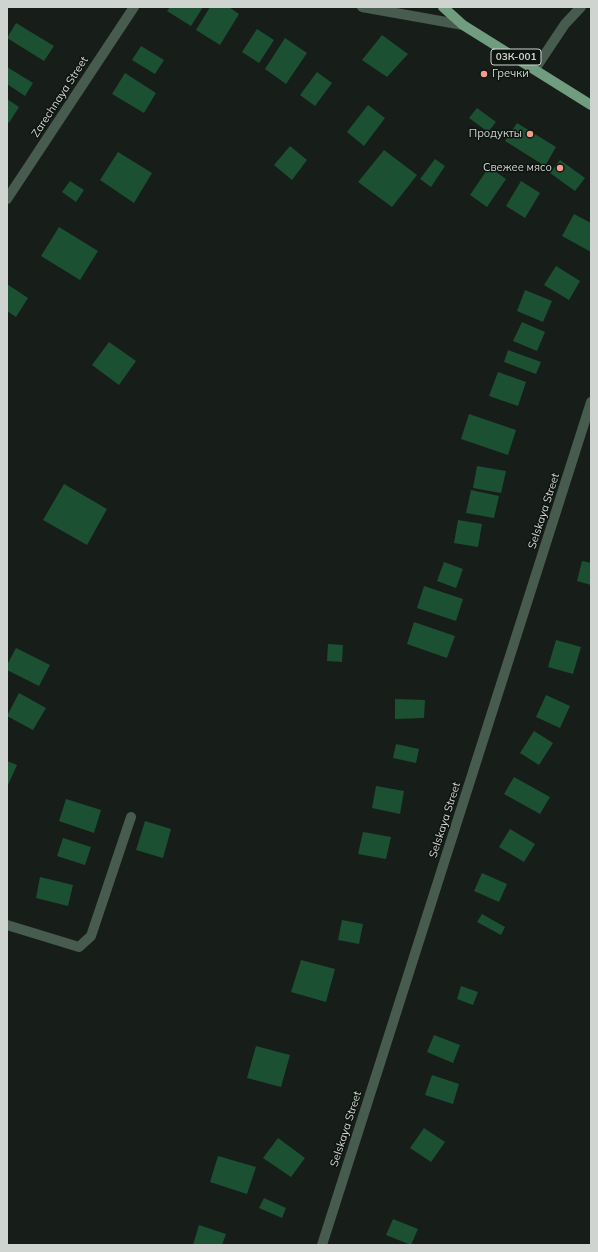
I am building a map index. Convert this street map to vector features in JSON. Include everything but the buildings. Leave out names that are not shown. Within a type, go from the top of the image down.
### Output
[{"type":"main road","name":"03К-001","points":[[443,7],[463,25],[591,105]]},
{"type":"street","name":"Zarechnaya Street","points":[[7,199],[134,7]]},
{"type":"street","points":[[362,7],[463,25]]},
{"type":"street","points":[[535,69],[565,24],[581,7]]},
{"type":"street","name":"Selskaya Street","points":[[322,1245],[591,402]]},
{"type":"street","points":[[7,925],[79,947],[91,936],[131,817]]},
{"type":"place","name":"Гречки","points":[[484,74]]},
{"type":"place","name":"Продукты","points":[[530,134]]},
{"type":"place","name":"Свежее мясо","points":[[560,168]]}]
